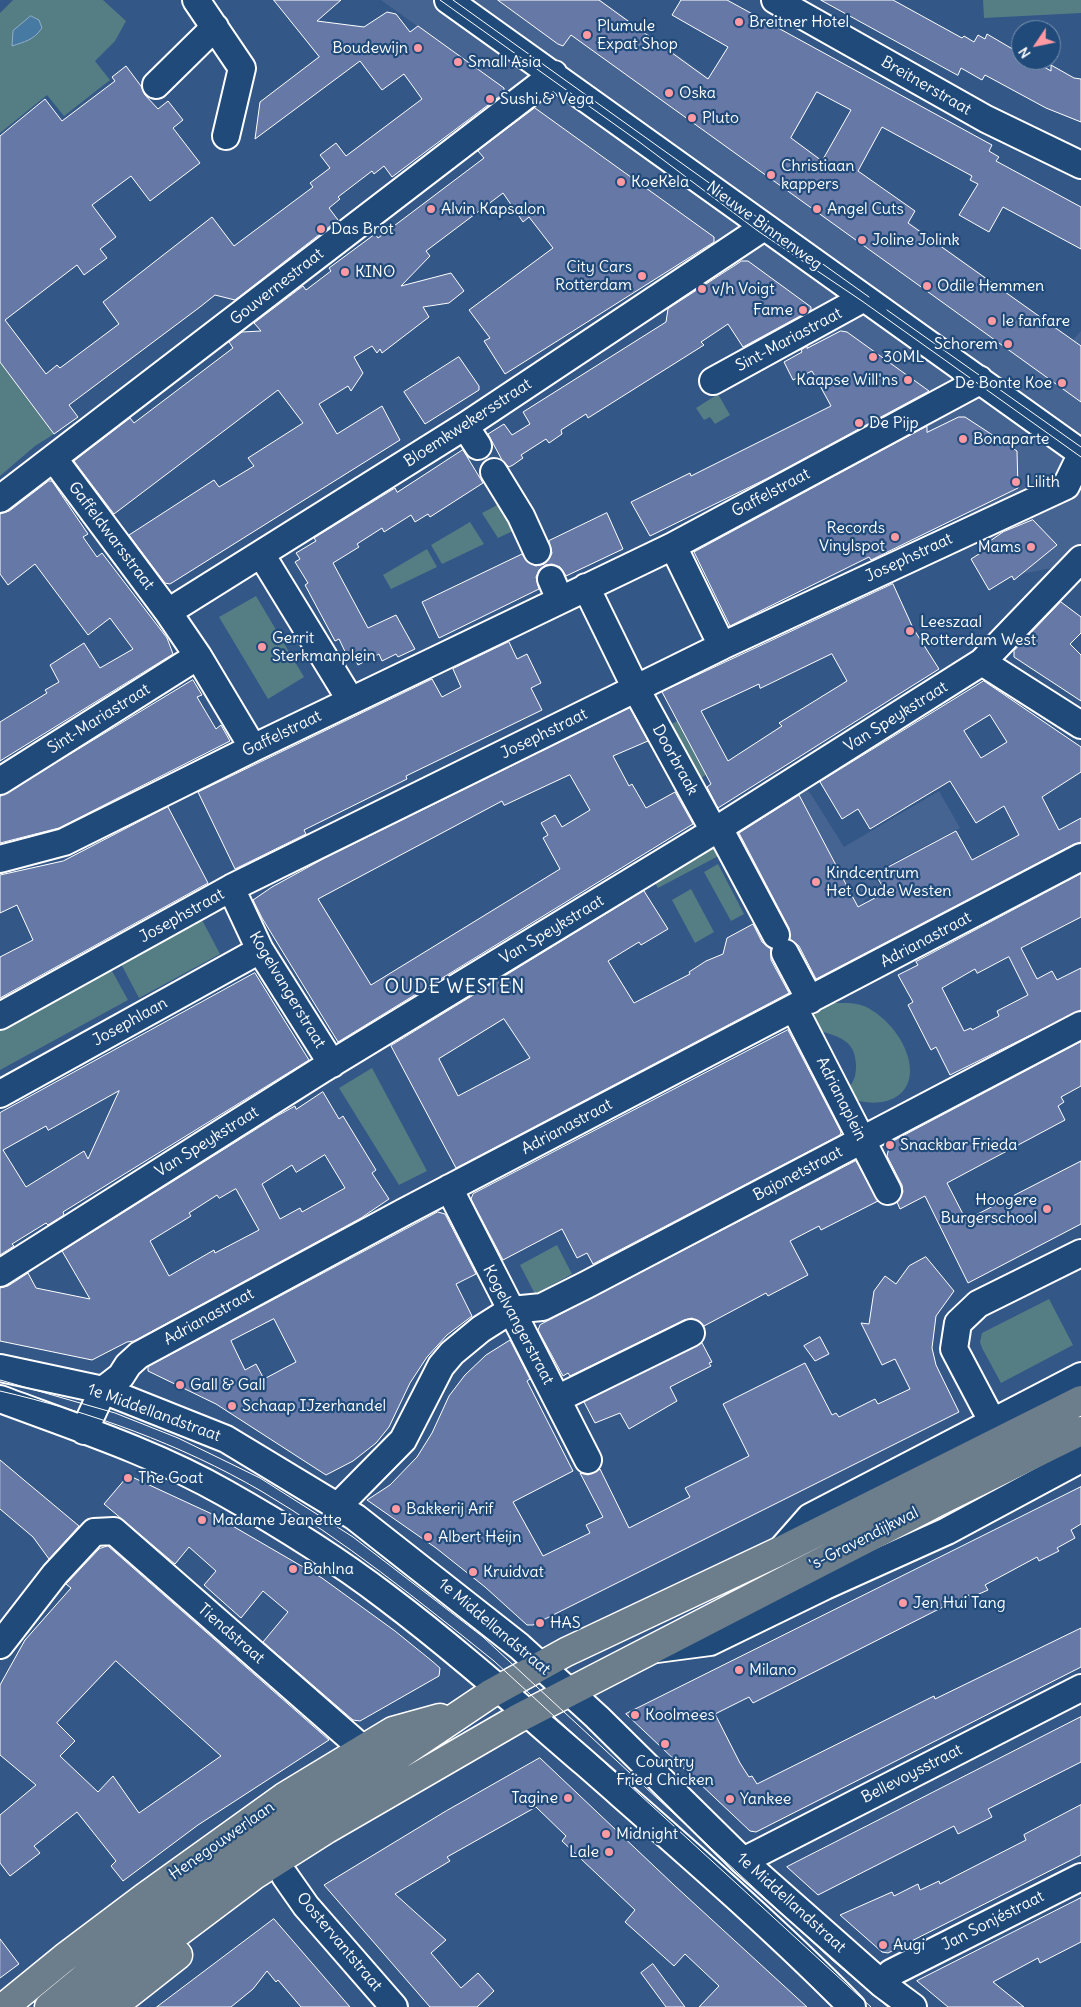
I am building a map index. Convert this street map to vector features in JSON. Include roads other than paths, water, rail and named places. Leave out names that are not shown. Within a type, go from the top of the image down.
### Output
[{"type":"main road","name":"'s-Gravendijkwal","points":[[540,1666],[780,1551],[1081,1400]]},
{"type":"main road","name":"'s-Gravendijkwal","points":[[528,1713],[943,1499],[1081,1431]]},
{"type":"main road","name":"Henegouwerlaan","points":[[49,2007],[152,1922],[277,1830],[382,1766],[461,1712],[540,1666]]},
{"type":"main road","name":"Henegouwerlaan","points":[[4,2007],[64,1958],[203,1853],[284,1797],[393,1732],[461,1712]]},
{"type":"main road","points":[[79,2007],[253,1876],[327,1829],[528,1713]]},
{"type":"main road","points":[[112,2007],[249,1901],[310,1860],[327,1829]]},
{"type":"street","points":[[196,0],[242,68],[226,136]]},
{"type":"street","name":"Breitnerstraat","points":[[775,0],[986,120],[1081,165]]},
{"type":"street","name":"Nieuwe Binnenweg","points":[[458,3],[762,226],[979,379],[1081,454]]},
{"type":"street","points":[[156,85],[215,27]]},
{"type":"street","name":"Gouvernestraat","points":[[0,499],[554,74]]},
{"type":"street","name":"Bloemkwekersstraat","points":[[168,612],[261,554],[471,436],[758,231],[762,226]]},
{"type":"street","name":"Sint-Mariastraat","points":[[713,381],[864,298]]},
{"type":"street","name":"Gaffelstraat","points":[[0,859],[64,842],[351,701],[555,589],[586,588],[673,546],[976,383],[979,379]]},
{"type":"street","name":"Josephstraat","points":[[0,1016],[231,888],[722,646],[1066,486],[1081,454]]},
{"type":"street","name":"Gaffeldwarsstraat","points":[[54,459],[168,612]]},
{"type":"street","points":[[494,472],[521,516],[537,551]]},
{"type":"street","points":[[673,546],[722,646]]},
{"type":"street","points":[[261,554],[351,701]]},
{"type":"street","name":"Van Speykstraat","points":[[0,1273],[332,1064],[717,829],[982,662],[1081,559]]},
{"type":"street","name":"Doorbraak","points":[[586,588],[636,689],[717,829],[780,944],[802,1004]]},
{"type":"street","points":[[168,612],[198,656],[252,748]]},
{"type":"street","name":"Sint-Mariastraat","points":[[0,781],[198,656]]},
{"type":"street","points":[[982,662],[1081,725]]},
{"type":"street","name":"Adrianastraat","points":[[74,1427],[103,1390],[121,1376],[128,1365],[139,1356],[450,1188],[1081,858]]},
{"type":"street","name":"Kogelvangerstraat","points":[[231,888],[260,950],[332,1064]]},
{"type":"street","name":"Josephlaan","points":[[0,1094],[260,950]]},
{"type":"street","name":"Adrianaplein","points":[[802,1004],[888,1191]]},
{"type":"street","name":"Bajonetstraat","points":[[511,1310],[542,1307],[1081,1025]]},
{"type":"street","name":"Kogelvangerstraat","points":[[450,1188],[588,1460]]},
{"type":"street","points":[[992,1421],[954,1349],[958,1323],[978,1304],[1081,1253]]},
{"type":"street","points":[[338,1506],[403,1440],[441,1366],[481,1329],[511,1310]]},
{"type":"street","points":[[557,1400],[691,1332]]},
{"type":"street","name":"1e Middellandstraat","points":[[0,1368],[103,1390],[226,1439],[338,1506],[434,1577],[540,1666],[743,1861],[882,1984],[913,2007]]},
{"type":"street","name":"'s-Gravendijkwal","points":[[780,1551],[810,1517],[1081,1376]]},
{"type":"street","name":"1e Middellandstraat","points":[[0,1398],[146,1455],[223,1492],[308,1544],[384,1596],[528,1713],[677,1843],[814,1968],[852,2007]]},
{"type":"street","name":"'s-Gravendijkwal","points":[[648,1650],[710,1642],[825,1586],[947,1531],[1081,1459]]},
{"type":"street","name":"Tiendstraat","points":[[0,1645],[55,1574],[94,1532],[114,1532],[363,1749]]},
{"type":"street","name":"Bellevoysstraat","points":[[743,1861],[1081,1688]]},
{"type":"street","name":"Oostervantstraat","points":[[284,1876],[306,1906],[394,2007]]},
{"type":"street","name":"Jan Sonjéstraat","points":[[882,1984],[891,1973],[1081,1877]]},
{"type":"tram line","points":[[440,0],[638,141],[758,231],[862,301],[1081,457]]},
{"type":"tram line","points":[[453,0],[869,297]]},
{"type":"tram line","points":[[887,310],[1081,447]]},
{"type":"tram line","points":[[0,1380],[115,1413],[178,1438],[260,1478],[353,1537],[483,1637],[832,1960],[888,2007]]},
{"type":"tram line","points":[[0,1391],[101,1419],[167,1444],[199,1458],[261,1491],[322,1530],[409,1594],[494,1661],[871,2007]]},
{"type":"place","name":"Breitner Hotel","points":[[739,22]]},
{"type":"place","name":"Plumule Expat Shop","points":[[587,35]]},
{"type":"place","name":"Boudewijn","points":[[418,48]]},
{"type":"place","name":"Small Asia","points":[[458,62]]},
{"type":"place","name":"Oska","points":[[669,93]]},
{"type":"place","name":"Sushi & Vega","points":[[490,99]]},
{"type":"place","name":"Pluto","points":[[692,118]]},
{"type":"place","name":"Christiaan kappers","points":[[771,175]]},
{"type":"place","name":"KoeKela","points":[[621,182]]},
{"type":"place","name":"Alvin Kapsalon","points":[[431,209]]},
{"type":"place","name":"Angel Cuts","points":[[817,209]]},
{"type":"place","name":"Das Brot","points":[[321,229]]},
{"type":"place","name":"Joline Jolink","points":[[862,240]]},
{"type":"place","name":"KINO","points":[[345,272]]},
{"type":"place","name":"City Cars Rotterdam","points":[[642,276]]},
{"type":"place","name":"Odile Hemmen","points":[[927,286]]},
{"type":"place","name":"v/h Voigt","points":[[702,289]]},
{"type":"place","name":"Fame","points":[[803,310]]},
{"type":"place","name":"le fanfare","points":[[992,321]]},
{"type":"place","name":"Schorem","points":[[1008,344]]},
{"type":"place","name":"30ML","points":[[873,357]]},
{"type":"place","name":"Kaapse Will'ns","points":[[908,380]]},
{"type":"place","name":"De Bonte Koe","points":[[1062,383]]},
{"type":"place","name":"De Pijp","points":[[859,423]]},
{"type":"place","name":"Bonaparte","points":[[963,439]]},
{"type":"place","name":"Lilith","points":[[1016,482]]},
{"type":"place","name":"Records Vinylspot","points":[[895,537]]},
{"type":"place","name":"Mams","points":[[1031,547]]},
{"type":"place","name":"Leeszaal Rotterdam West","points":[[910,631]]},
{"type":"place","name":"Gerrit Sterkmanplein","points":[[262,647]]},
{"type":"place","name":"Kindcentrum Het Oude Westen","points":[[816,882]]},
{"type":"place","name":"Snackbar Frieda","points":[[890,1145]]},
{"type":"place","name":"Hoogere Burgerschool","points":[[1047,1209]]},
{"type":"place","name":"Gall & Gall","points":[[180,1385]]},
{"type":"place","name":"Schaap IJzerhandel","points":[[232,1406]]},
{"type":"place","name":"The Goat","points":[[128,1478]]},
{"type":"place","name":"Bakkerij Arif","points":[[396,1509]]},
{"type":"place","name":"Madame Jeanette","points":[[202,1520]]},
{"type":"place","name":"Albert Heijn","points":[[428,1537]]},
{"type":"place","name":"Bahlna","points":[[293,1569]]},
{"type":"place","name":"Kruidvat","points":[[473,1572]]},
{"type":"place","name":"Jen Hui Tang","points":[[903,1603]]},
{"type":"place","name":"HAS","points":[[540,1623]]},
{"type":"place","name":"Milano","points":[[739,1670]]},
{"type":"place","name":"Koolmees","points":[[635,1715]]},
{"type":"place","name":"Country Fried Chicken","points":[[665,1744]]},
{"type":"place","name":"Tagine","points":[[568,1798]]},
{"type":"place","name":"Yankee","points":[[730,1799]]},
{"type":"place","name":"Midnight","points":[[606,1834]]},
{"type":"place","name":"Lale","points":[[609,1852]]},
{"type":"place","name":"Augi","points":[[883,1945]]},
{"type":"district","name":"OUDE WESTEN","points":[[455,988]]}]
